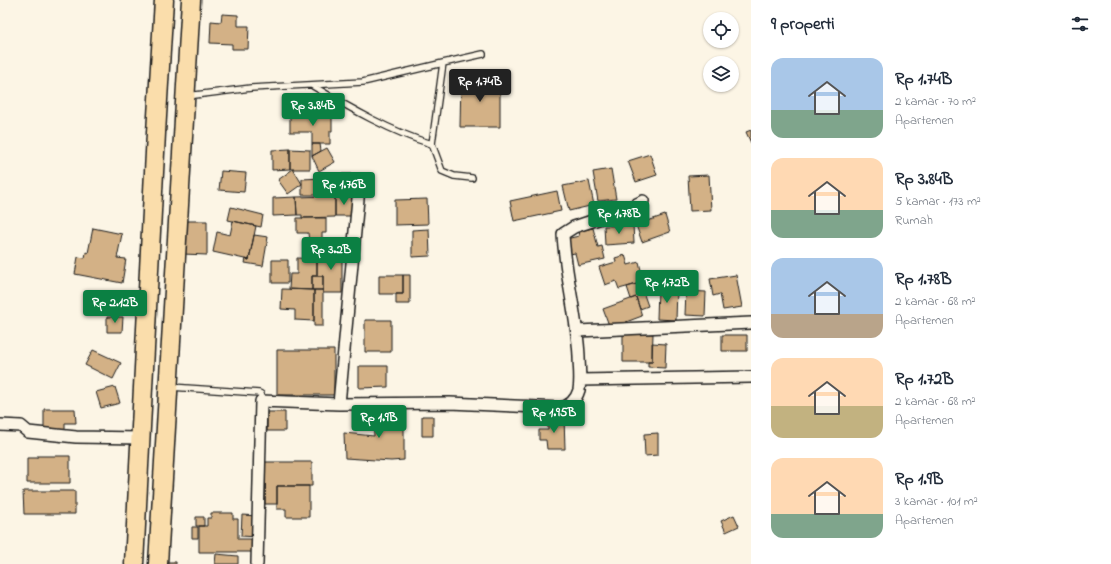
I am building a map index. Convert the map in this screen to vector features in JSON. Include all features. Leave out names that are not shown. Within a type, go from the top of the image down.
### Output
[{"type":"highway","points":[[134,564],[164,0]]},
{"type":"highway","points":[[158,564],[183,136],[184,96],[191,0]]},
{"type":"highway","points":[[156,133],[183,136]]},
{"type":"street","points":[[339,404],[359,188]]},
{"type":"street","points":[[257,564],[262,401],[339,404],[450,403],[560,408],[567,407],[574,401],[579,391],[580,380],[578,331],[563,234],[574,227],[643,201]]},
{"type":"street","points":[[578,331],[751,324]]},
{"type":"street","points":[[580,380],[751,377]]},
{"type":"street","points":[[0,425],[21,426],[28,432],[76,437],[141,438]]},
{"type":"lane","points":[[184,96],[251,88],[313,86],[363,82],[483,54]]},
{"type":"lane","points":[[443,63],[432,144],[442,171],[454,176],[472,178]]},
{"type":"lane","points":[[313,86],[380,122],[417,139],[432,144]]},
{"type":"lane","points":[[169,386],[259,393],[261,394],[262,401]]},
{"type":"building","points":[[222,14],[238,15],[238,26],[249,26],[248,49],[232,49],[232,44],[210,43],[211,21],[221,22]]},
{"type":"building","points":[[461,78],[500,79],[500,127],[460,127]]},
{"type":"building","points":[[332,114],[330,144],[312,144],[312,132],[290,132],[290,115]]},
{"type":"building","points":[[751,130],[751,143],[746,132]]},
{"type":"building","points":[[312,144],[320,144],[321,151],[312,156]]},
{"type":"building","points":[[327,148],[335,162],[319,171],[312,156]]},
{"type":"building","points":[[290,149],[290,169],[272,170],[272,150]]},
{"type":"building","points":[[290,149],[310,150],[310,169],[290,169]]},
{"type":"building","points":[[650,154],[657,175],[636,182],[628,161]]},
{"type":"building","points":[[293,169],[302,184],[288,194],[278,180]]},
{"type":"building","points":[[611,169],[616,199],[598,201],[593,172]]},
{"type":"building","points":[[221,171],[246,173],[244,192],[219,190]]},
{"type":"building","points":[[335,174],[351,174],[352,188],[336,189]]},
{"type":"building","points":[[709,175],[711,210],[690,211],[688,176]]},
{"type":"building","points":[[323,178],[324,195],[302,195],[302,179]]},
{"type":"building","points":[[589,181],[594,205],[569,211],[563,186]]},
{"type":"building","points":[[557,191],[561,211],[514,221],[510,201]]},
{"type":"building","points":[[335,196],[352,196],[353,216],[335,216]]},
{"type":"building","points":[[335,196],[335,217],[302,218],[302,215],[297,215],[296,197]]},
{"type":"building","points":[[296,197],[297,215],[273,216],[273,198]]},
{"type":"building","points":[[427,199],[428,224],[395,225],[395,200]]},
{"type":"building","points":[[231,207],[263,215],[261,227],[228,220]]},
{"type":"building","points":[[665,215],[670,232],[642,242],[636,225]]},
{"type":"building","points":[[297,218],[326,218],[326,233],[322,233],[322,242],[309,242],[308,233],[297,233]]},
{"type":"building","points":[[184,221],[207,221],[207,255],[183,254]]},
{"type":"building","points":[[233,221],[256,226],[249,260],[213,252],[217,232],[230,235]]},
{"type":"building","points":[[633,225],[634,243],[605,245],[604,226]]},
{"type":"building","points":[[93,228],[122,234],[117,258],[126,259],[122,283],[75,274],[78,257],[85,258],[86,252],[88,253]]},
{"type":"building","points":[[593,228],[598,247],[602,246],[605,259],[578,265],[575,253],[570,254],[566,239],[579,236],[578,231]]},
{"type":"building","points":[[429,229],[430,256],[412,257],[412,230]]},
{"type":"building","points":[[254,235],[268,237],[263,266],[245,263],[246,259],[249,260]]},
{"type":"building","points":[[317,252],[342,252],[342,293],[323,293],[323,276],[317,276]]},
{"type":"building","points":[[625,255],[628,265],[639,262],[642,274],[639,275],[641,283],[619,289],[616,281],[605,285],[599,267],[616,262],[615,258]]},
{"type":"building","points":[[297,258],[317,259],[317,276],[312,276],[312,290],[289,289],[290,274],[297,274]]},
{"type":"building","points":[[272,260],[288,260],[288,283],[272,283]]},
{"type":"building","points":[[379,275],[403,275],[403,294],[379,294]]},
{"type":"building","points":[[403,275],[410,275],[410,304],[396,304],[396,294],[403,294]]},
{"type":"building","points":[[736,275],[742,307],[723,310],[720,294],[713,296],[710,279]]},
{"type":"building","points":[[312,276],[323,276],[323,290],[312,290]]},
{"type":"building","points":[[643,282],[645,288],[642,289],[648,306],[640,309],[636,297],[631,299],[627,287]]},
{"type":"building","points":[[658,288],[677,289],[676,320],[657,319]]},
{"type":"building","points":[[282,289],[314,290],[314,321],[295,320],[295,310],[281,309]]},
{"type":"building","points":[[314,290],[323,290],[323,326],[314,326]]},
{"type":"building","points":[[686,291],[706,292],[705,316],[685,315]]},
{"type":"building","points":[[636,297],[642,316],[610,328],[603,309]]},
{"type":"building","points":[[107,317],[123,317],[122,332],[107,332]]},
{"type":"building","points":[[365,320],[391,320],[391,352],[365,352]]},
{"type":"building","points":[[623,334],[653,334],[652,362],[623,362]]},
{"type":"building","points":[[722,335],[747,335],[747,351],[722,351]]},
{"type":"building","points":[[652,343],[666,344],[665,368],[648,367],[648,362],[652,362]]},
{"type":"building","points":[[93,350],[121,363],[113,379],[85,365]]},
{"type":"building","points":[[277,350],[334,350],[334,395],[277,395]]},
{"type":"building","points":[[359,366],[388,366],[388,387],[359,388]]},
{"type":"building","points":[[115,387],[120,403],[101,408],[96,392]]},
{"type":"building","points":[[44,409],[75,409],[76,423],[65,423],[65,430],[44,431]]},
{"type":"building","points":[[383,409],[404,409],[404,460],[391,461],[345,458],[344,433],[374,436],[373,410],[383,412]]},
{"type":"building","points":[[267,412],[285,412],[285,431],[267,431]]},
{"type":"building","points":[[422,416],[433,416],[433,436],[422,436]]},
{"type":"building","points":[[548,417],[564,417],[565,449],[547,449],[546,440],[539,440],[539,430],[548,430]]},
{"type":"building","points":[[658,433],[658,455],[645,456],[644,434]]},
{"type":"building","points":[[37,456],[70,456],[70,483],[27,483],[27,458],[37,458]]},
{"type":"building","points":[[265,462],[312,462],[312,486],[277,486],[277,504],[265,504]]},
{"type":"building","points":[[277,486],[309,486],[309,517],[286,517],[286,509],[277,509]]},
{"type":"building","points":[[23,491],[75,491],[75,514],[24,514]]},
{"type":"building","points":[[211,513],[233,513],[233,519],[238,519],[238,539],[252,539],[252,552],[199,552],[199,526],[207,526],[207,518],[211,518]]},
{"type":"building","points":[[242,515],[258,516],[257,537],[241,536]]},
{"type":"building","points":[[734,515],[739,526],[726,532],[721,521]]},
{"type":"building","points":[[196,517],[204,517],[204,526],[196,526]]},
{"type":"building","points":[[192,527],[198,527],[198,538],[192,538]]},
{"type":"building","points":[[216,554],[238,556],[238,564],[215,564]]},
{"type":"building","points":[[160,562],[176,562],[176,564],[160,564]]}]
